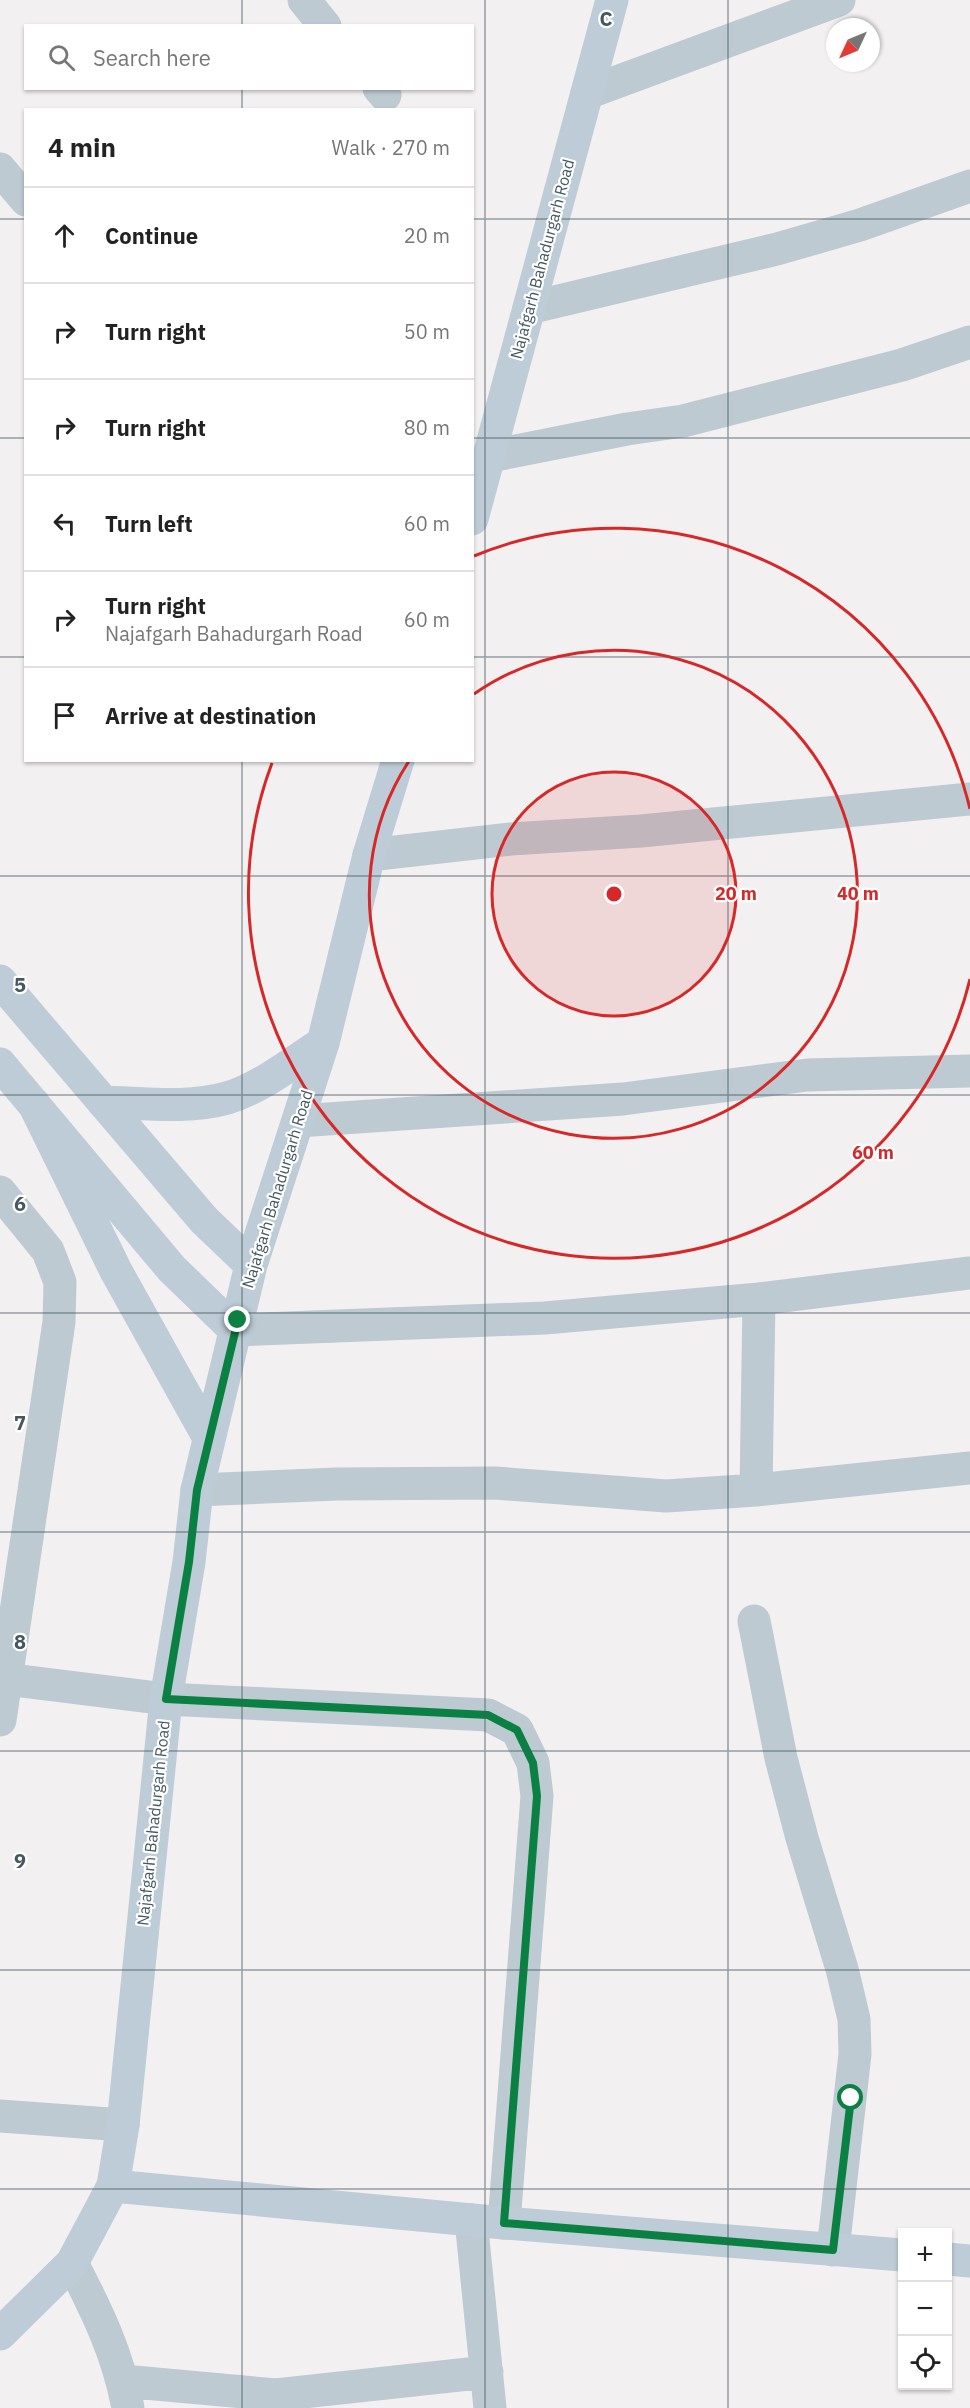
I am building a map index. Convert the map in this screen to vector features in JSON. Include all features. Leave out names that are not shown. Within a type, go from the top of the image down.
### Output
[{"type":"street","points":[[304,0],[324,24]]},
{"type":"street","name":"Najafgarh Bahadurgarh Road","points":[[474,512],[612,0]]},
{"type":"street","points":[[587,93],[839,0]]},
{"type":"street","points":[[0,169],[24,198]]},
{"type":"street","points":[[529,308],[777,249],[860,225],[970,186]]},
{"type":"street","points":[[490,456],[627,429],[683,421],[902,365],[970,342]]},
{"type":"street","name":"Najafgarh Bahadurgarh Road","points":[[0,2334],[72,2263],[113,2186],[123,2125],[166,1699],[189,1562],[197,1490],[251,1265],[323,1043],[369,855],[397,762]]},
{"type":"street","points":[[369,855],[511,838],[641,831],[970,799]]},
{"type":"street","points":[[0,981],[204,1220],[251,1265]]},
{"type":"street","points":[[104,1102],[194,1104],[228,1098],[256,1085],[323,1043]]},
{"type":"street","points":[[0,1064],[172,1269],[235,1330],[545,1318],[759,1299],[970,1273]]},
{"type":"street","points":[[298,1121],[623,1099],[807,1075],[970,1071]]},
{"type":"street","points":[[34,1104],[116,1271],[209,1438]]},
{"type":"street","points":[[0,1192],[48,1251],[60,1282],[59,1322],[2,1678],[0,1720]]},
{"type":"street","points":[[756,1490],[759,1299]]},
{"type":"street","points":[[197,1490],[337,1484],[495,1483],[666,1496],[756,1490],[970,1468]]},
{"type":"street","points":[[754,1621],[784,1769],[802,1838],[842,1969],[854,2019],[855,2054],[833,2250]]},
{"type":"street","points":[[2,1678],[166,1699],[488,1715],[517,1730],[533,1763],[537,1796],[504,2223]]},
{"type":"street","points":[[0,2116],[123,2125]]},
{"type":"street","points":[[113,2186],[504,2223],[898,2255]]},
{"type":"street","points":[[471,2220],[490,2408]]},
{"type":"street","points":[[952,2259],[970,2261]]},
{"type":"street","points":[[72,2263],[102,2322],[125,2395],[276,2395],[486,2372]]},
{"type":"route","points":[[238,1320],[197,1490],[189,1562],[166,1699],[488,1715],[517,1730],[533,1763],[537,1796],[504,2223],[833,2250],[851,2098]]}]
